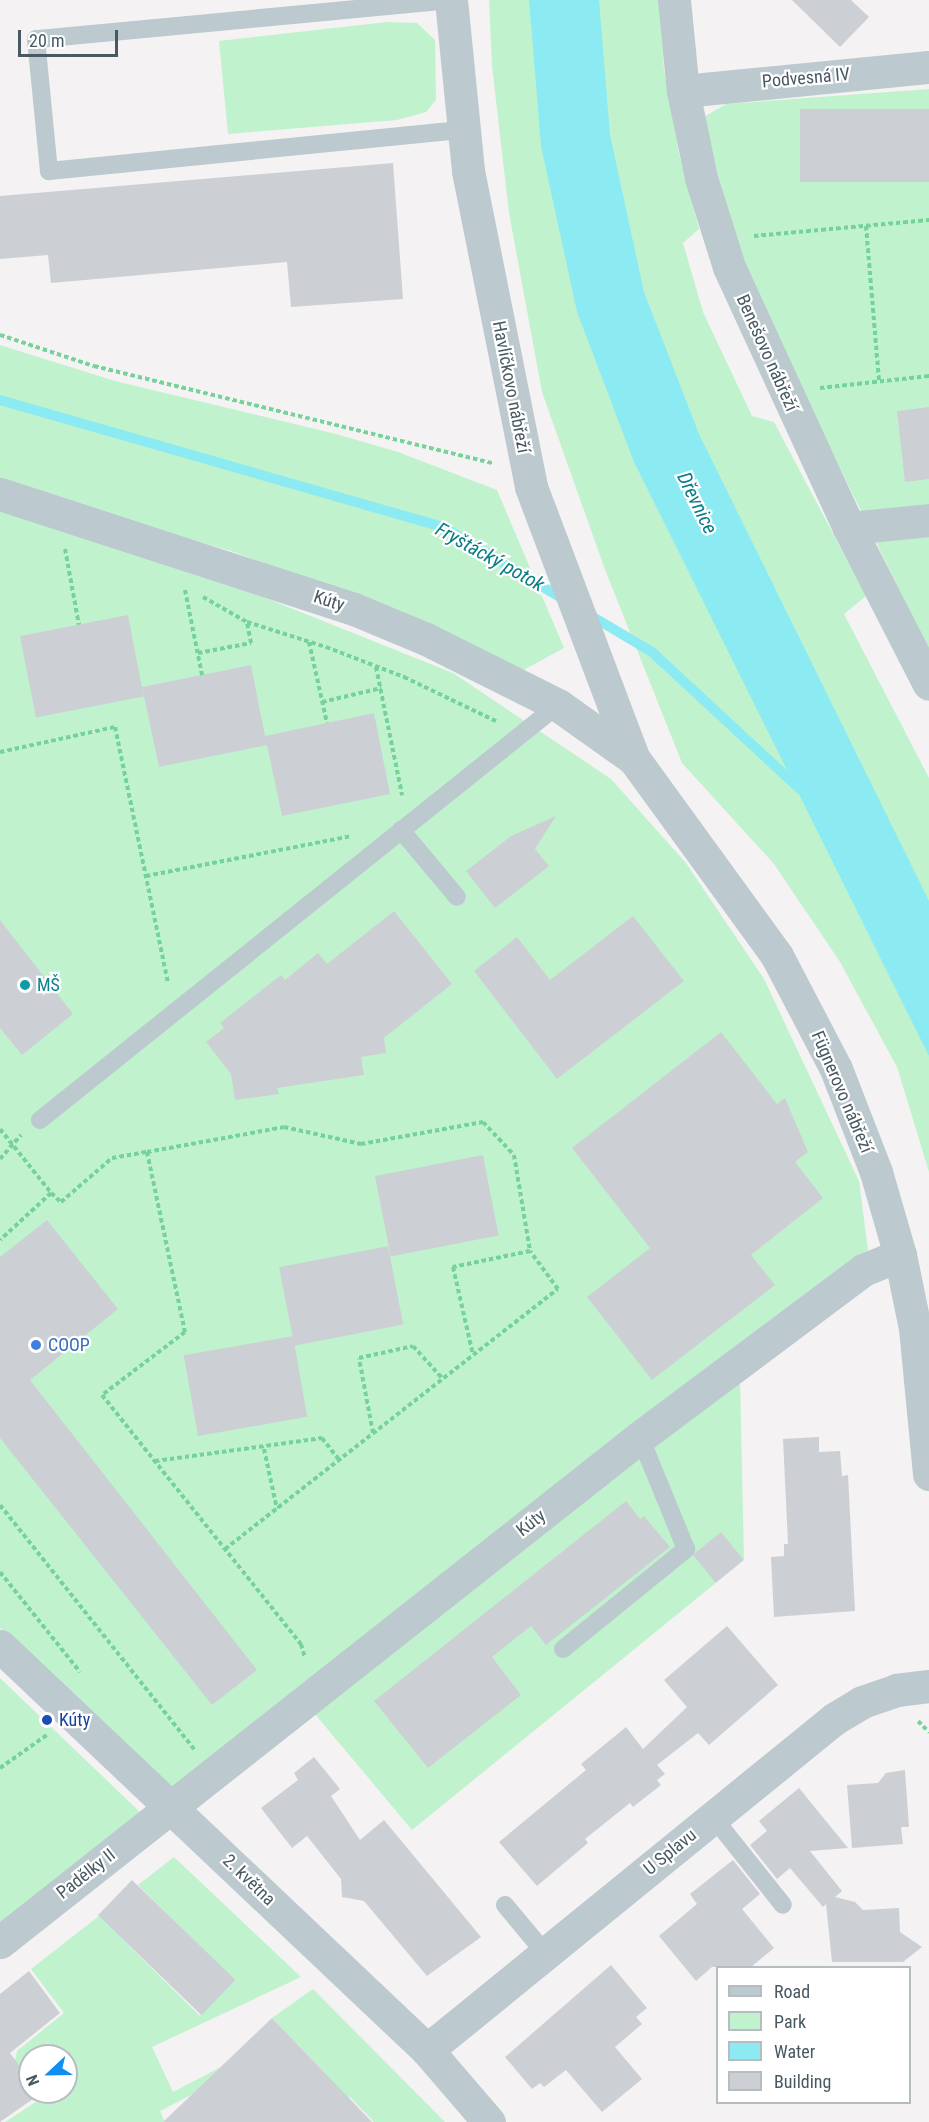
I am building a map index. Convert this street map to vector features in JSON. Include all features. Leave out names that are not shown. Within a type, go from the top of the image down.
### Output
[{"type":"street","name":"Havlíčkovo nábřeží","points":[[451,0],[463,130],[528,472],[634,759]]},
{"type":"street","name":"Benešovo nábřeží","points":[[674,0],[683,91],[701,178],[729,267],[849,528],[929,684]]},
{"type":"street","name":"Podvesná IV","points":[[683,91],[929,67]]},
{"type":"street","name":"Kúty","points":[[0,494],[354,609],[437,644],[558,705],[634,759]]},
{"type":"street","points":[[849,528],[929,520]]},
{"type":"street","name":"Fügnerovo nábřeží","points":[[634,759],[777,956],[836,1069],[876,1172],[900,1255],[915,1328],[929,1474]]},
{"type":"street","name":"Kúty","points":[[172,1806],[640,1437],[863,1270],[900,1255]]},
{"type":"street","name":"2. května","points":[[0,1646],[172,1806],[427,2050],[489,2122]]},
{"type":"street","name":"U Splavu","points":[[427,2050],[834,1719],[862,1702],[896,1690],[929,1686]]},
{"type":"street","name":"Padělky II","points":[[0,1942],[172,1806]]},
{"type":"lane","points":[[451,0],[36,39],[49,171],[463,130]]},
{"type":"lane","points":[[40,1120],[558,705]]},
{"type":"lane","points":[[405,827],[458,897]]},
{"type":"lane","points":[[563,1649],[686,1549],[640,1437]]},
{"type":"lane","points":[[713,1817],[783,1905]]},
{"type":"lane","points":[[505,1905],[545,1953]]},
{"type":"path","points":[[746,237],[929,220]]},
{"type":"path","points":[[866,226],[879,381]]},
{"type":"path","points":[[0,335],[94,366],[331,421],[475,462],[501,463],[528,472]]},
{"type":"path","points":[[819,399],[814,388],[929,376]]},
{"type":"path","points":[[53,544],[66,548],[79,625]]},
{"type":"path","points":[[191,587],[183,580],[202,675]]},
{"type":"path","points":[[199,593],[215,607],[247,622],[309,641],[376,667],[522,733]]},
{"type":"path","points":[[198,653],[251,643],[247,622]]},
{"type":"path","points":[[309,641],[327,723]]},
{"type":"path","points":[[146,876],[405,827],[376,667]]},
{"type":"path","points":[[322,702],[381,688]]},
{"type":"path","points":[[0,752],[115,727],[174,1012]]},
{"type":"path","points":[[0,1129],[51,1193],[61,1202],[112,1158],[284,1126],[361,1144],[483,1122],[514,1155],[530,1251],[558,1289],[225,1549]]},
{"type":"path","points":[[0,1159],[11,1143]]},
{"type":"path","points":[[147,1152],[185,1332],[102,1395],[301,1644],[305,1659],[301,1667]]},
{"type":"path","points":[[0,1240],[51,1193]]},
{"type":"path","points":[[473,1355],[453,1267],[530,1251]]},
{"type":"path","points":[[373,1433],[359,1358],[413,1346],[443,1379]]},
{"type":"path","points":[[154,1461],[264,1449],[322,1438],[339,1460]]},
{"type":"path","points":[[264,1449],[277,1509]]},
{"type":"path","points":[[0,1505],[196,1752]]},
{"type":"path","points":[[0,1572],[87,1681]]},
{"type":"path","points":[[0,1768],[75,1716]]},
{"type":"path","points":[[188,1755],[206,1745]]},
{"type":"green space","points":[[489,0],[659,0],[664,70],[679,154],[699,229],[683,243],[703,312],[752,416],[774,422],[866,596],[844,614],[929,778],[929,1172],[897,1067],[840,962],[774,864],[682,763],[604,567],[542,392],[509,213],[492,66]]},
{"type":"green space","points":[[387,22],[417,23],[435,40],[436,100],[426,112],[397,120],[228,134],[219,41]]},
{"type":"green space","points":[[929,89],[929,651],[738,258],[704,117],[726,104]]},
{"type":"green space","points":[[0,345],[115,381],[336,434],[398,452],[497,490],[564,648],[516,674],[410,615],[231,551],[0,484]]},
{"type":"green space","points":[[0,510],[258,595],[453,673],[611,779],[686,863],[764,979],[859,1181],[871,1273],[187,1801],[0,1628]]},
{"type":"green space","points":[[740,1378],[744,1560],[412,1830],[314,1713]]},
{"type":"green space","points":[[0,1678],[143,1815],[0,1929]]},
{"type":"green space","points":[[174,1857],[301,1977],[152,2047],[173,2092],[219,2068],[243,2094],[222,2079],[160,2111],[165,2122],[5,2122],[33,2104],[78,2104],[78,2044],[26,2044],[64,2013],[31,1969],[99,1916],[200,2016],[235,1981],[138,1885]]},
{"type":"green space","points":[[313,1989],[445,2122],[374,2122],[350,2097],[299,2122],[292,2106],[326,2074],[272,2018]]},
{"type":"green space","points":[[18,2050],[18,2065],[15,2061]]},
{"type":"water","name":"Dřevnice","points":[[529,0],[599,0],[610,135],[644,292],[699,434],[929,901],[929,1056],[634,462],[577,312],[541,146]]},
{"type":"building","points":[[792,0],[851,0],[869,17],[840,47]]},
{"type":"building","points":[[800,109],[929,109],[929,182],[800,182]]},
{"type":"building","points":[[393,163],[403,299],[291,307],[287,262],[51,283],[48,255],[0,259],[0,196]]},
{"type":"building","points":[[929,407],[929,479],[905,482],[897,411]]},
{"type":"building","points":[[128,615],[144,696],[36,717],[20,636]]},
{"type":"building","points":[[251,665],[265,736],[374,713],[390,794],[282,816],[267,745],[159,767],[142,687]]},
{"type":"building","points":[[556,816],[535,849],[549,866],[495,908],[466,871],[511,836]]},
{"type":"building","points":[[394,911],[452,984],[384,1038],[386,1053],[361,1057],[364,1075],[277,1088],[279,1094],[235,1100],[231,1074],[206,1042],[224,1028],[220,1023],[281,975],[285,980],[318,953],[327,964]]},
{"type":"building","points":[[633,916],[684,981],[557,1079],[474,971],[517,937],[550,980]]},
{"type":"building","name":"MŠ","points":[[0,920],[73,1014],[22,1055],[0,1028]]},
{"type":"building","points":[[721,1032],[777,1104],[785,1098],[808,1152],[795,1162],[823,1198],[751,1255],[775,1285],[652,1380],[587,1297],[650,1248],[572,1148]]},
{"type":"building","points":[[483,1155],[499,1235],[391,1256],[375,1176]]},
{"type":"building","points":[[47,1220],[118,1309],[30,1380],[257,1670],[212,1705],[0,1438],[0,1257]]},
{"type":"building","points":[[388,1246],[403,1325],[294,1346],[279,1267]]},
{"type":"building","points":[[293,1336],[307,1417],[198,1436],[184,1355]]},
{"type":"building","points":[[819,1437],[819,1452],[840,1451],[842,1476],[848,1475],[855,1611],[774,1617],[771,1557],[784,1556],[784,1544],[788,1544],[783,1439]]},
{"type":"building","points":[[626,1501],[640,1519],[644,1516],[670,1547],[546,1645],[531,1626],[492,1657],[521,1695],[428,1768],[374,1701]]},
{"type":"building","points":[[721,1532],[744,1560],[716,1583],[693,1555]]},
{"type":"building","points":[[727,1626],[778,1685],[709,1745],[698,1733],[657,1765],[665,1774],[657,1780],[661,1785],[633,1807],[630,1803],[585,1839],[588,1843],[537,1886],[499,1842],[586,1770],[581,1764],[626,1727],[643,1749],[687,1707],[664,1680]]},
{"type":"building","points":[[314,1757],[340,1789],[331,1796],[360,1840],[384,1820],[481,1937],[427,1976],[364,1901],[342,1897],[341,1879],[307,1836],[292,1848],[261,1808],[298,1780],[294,1773]]},
{"type":"building","points":[[905,1770],[909,1827],[901,1827],[903,1844],[852,1848],[847,1785],[878,1783],[886,1773]]},
{"type":"building","points":[[799,1788],[848,1848],[810,1851],[842,1891],[835,1897],[855,1902],[863,1910],[899,1908],[900,1932],[922,1947],[903,1962],[832,1962],[826,1904],[823,1907],[790,1868],[777,1879],[750,1845],[767,1831],[759,1821]]},
{"type":"building","points":[[733,1860],[760,1894],[742,1909],[774,1948],[752,1966],[712,1967],[696,1981],[659,1936],[697,1904],[690,1894]]},
{"type":"building","points":[[132,1880],[236,1980],[202,2015],[98,1915]]},
{"type":"building","points":[[611,1965],[647,2008],[636,2017],[642,2024],[615,2047],[642,2079],[602,2112],[566,2070],[544,2087],[540,2083],[532,2089],[505,2057]]},
{"type":"building","points":[[29,1971],[60,2013],[21,2044],[18,2044],[10,2053],[18,2064],[18,2104],[26,2104],[0,2122],[0,1994]]},
{"type":"building","points":[[272,2018],[372,2122],[163,2122]]},
{"type":"waterway","name":"Fryštácký potok","points":[[0,400],[445,528],[565,600]]},
{"type":"waterway","name":"Fryštácký potok","points":[[588,614],[652,652],[800,789]]},
{"type":"place","name":"MŠ","points":[[25,985]]},
{"type":"place","name":"COOP","points":[[36,1345]]},
{"type":"place","name":"Kúty","points":[[47,1720]]}]
